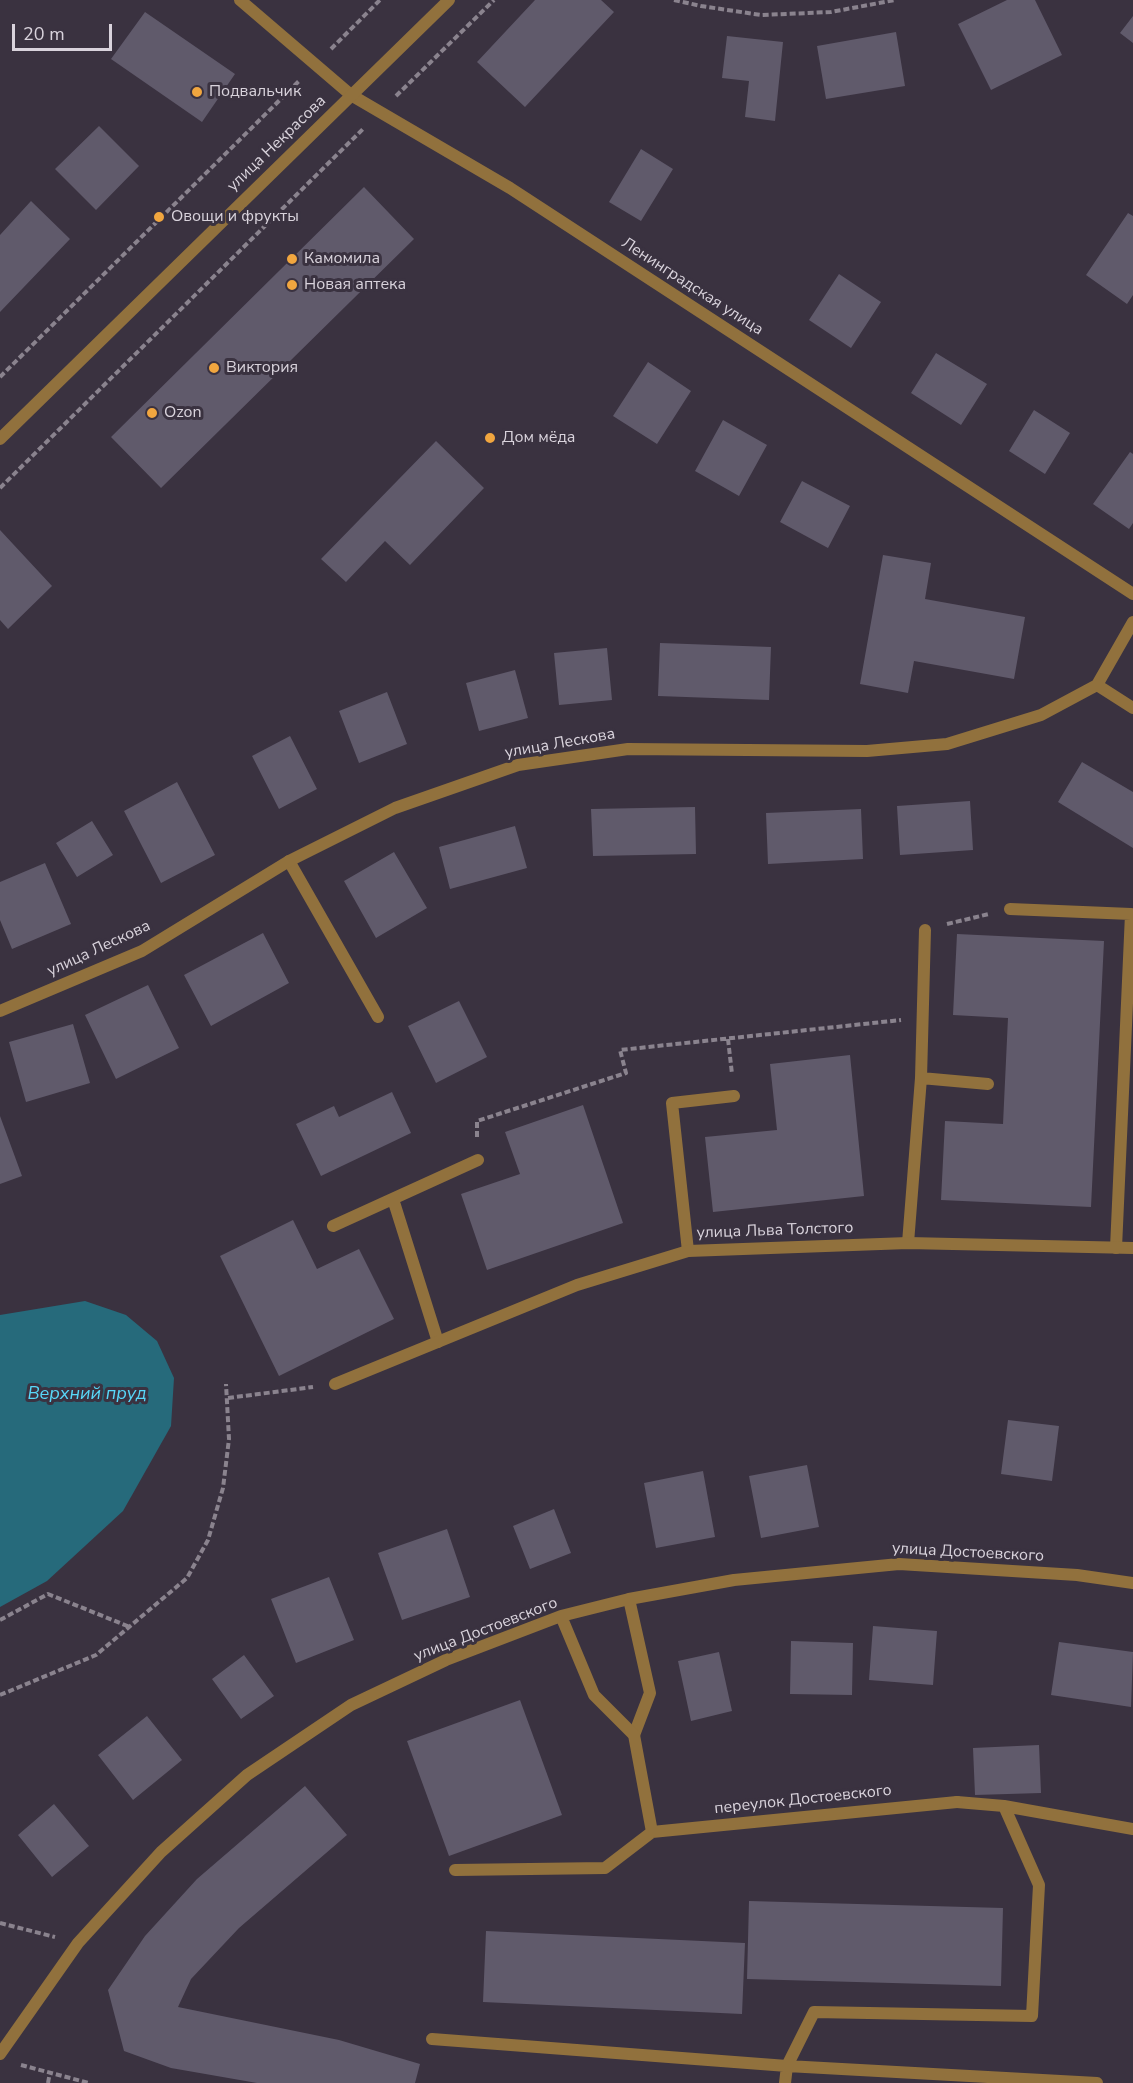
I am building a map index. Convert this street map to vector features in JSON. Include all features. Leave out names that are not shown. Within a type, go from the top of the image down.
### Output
[{"type":"street","name":"Ленинградская улица","points":[[240,0],[351,95],[510,188],[1133,594]]},
{"type":"street","name":"улица Некрасова","points":[[0,439],[449,0]]},
{"type":"street","points":[[1133,622],[1097,685],[1133,708]]},
{"type":"street","name":"улица Лескова","points":[[0,1011],[142,951],[289,861],[395,808],[518,765],[628,749],[867,751],[946,744],[1041,715],[1097,685]]},
{"type":"street","points":[[289,861],[378,1017]]},
{"type":"street","points":[[1010,909],[1131,914],[1116,1248]]},
{"type":"street","points":[[908,1243],[921,1078],[925,930]]},
{"type":"street","points":[[921,1078],[988,1083]]},
{"type":"street","points":[[688,1251],[672,1103],[734,1096]]},
{"type":"street","points":[[333,1226],[478,1160]]},
{"type":"street","points":[[393,1199],[438,1342]]},
{"type":"street","name":"улица Льва Толстого","points":[[335,1384],[577,1285],[688,1251],[908,1243],[1133,1248]]},
{"type":"street","name":"улица Достоевского","points":[[0,2054],[78,1943],[161,1852],[247,1775],[351,1705],[446,1660],[561,1617],[629,1599],[734,1580],[899,1563],[1077,1575],[1133,1583]]},
{"type":"street","points":[[455,1870],[605,1868],[652,1832],[633,1735],[650,1693],[629,1599]]},
{"type":"street","points":[[561,1617],[594,1695],[633,1735]]},
{"type":"street","name":"переулок Достоевского","points":[[652,1832],[957,1802],[1004,1806],[1133,1829]]},
{"type":"street","points":[[785,2083],[787,2066],[814,2012],[1032,2016],[1039,1885],[1004,1806]]},
{"type":"street","points":[[432,2039],[787,2066],[1097,2083]]},
{"type":"path","points":[[0,377],[380,0]]},
{"type":"path","points":[[0,488],[494,0]]},
{"type":"path","points":[[674,0],[761,15],[831,12],[895,0]]},
{"type":"path","points":[[925,930],[1010,909]]},
{"type":"path","points":[[478,1160],[477,1120],[626,1073],[620,1050],[923,1018]]},
{"type":"path","points":[[728,1039],[734,1096]]},
{"type":"path","points":[[0,1695],[96,1655],[131,1628],[187,1578],[208,1540],[223,1488],[229,1439],[226,1384]]},
{"type":"path","points":[[228,1398],[335,1384]]},
{"type":"path","points":[[0,1620],[48,1594],[131,1628]]},
{"type":"path","points":[[0,1923],[78,1943]]},
{"type":"path","points":[[20,2065],[89,2083]]},
{"type":"path","points":[[48,2083],[50,2072]]},
{"type":"water","name":"Верхний пруд","points":[[85,1301],[126,1315],[157,1341],[174,1378],[171,1426],[123,1511],[47,1581],[0,1607],[0,1315]]},
{"type":"building","points":[[535,0],[601,0],[614,12],[525,107],[477,62]]},
{"type":"building","points":[[1007,0],[1035,0],[1062,55],[991,90],[958,24]]},
{"type":"building","points":[[145,12],[235,74],[202,122],[111,59]]},
{"type":"building","points":[[1133,16],[1133,43],[1120,33]]},
{"type":"building","points":[[896,32],[905,86],[826,99],[817,46]]},
{"type":"building","points":[[727,36],[783,42],[775,121],[745,117],[749,81],[722,78]]},
{"type":"building","points":[[99,126],[139,166],[96,210],[55,169]]},
{"type":"building","points":[[641,149],[673,169],[641,221],[609,202]]},
{"type":"building","points":[[364,187],[414,239],[161,488],[111,437]]},
{"type":"building","points":[[31,201],[70,239],[0,312],[0,235]]},
{"type":"building","points":[[1128,213],[1133,216],[1133,295],[1127,304],[1086,275]]},
{"type":"building","points":[[839,274],[881,302],[851,348],[809,320]]},
{"type":"building","points":[[936,353],[987,384],[961,425],[911,393]]},
{"type":"building","points":[[648,362],[691,391],[657,444],[613,416]]},
{"type":"building","points":[[1034,410],[1070,433],[1045,474],[1009,451]]},
{"type":"building","points":[[723,420],[767,445],[739,496],[695,471]]},
{"type":"building","points":[[436,441],[484,488],[410,565],[385,541],[346,582],[321,559]]},
{"type":"building","points":[[1130,452],[1133,454],[1133,523],[1129,529],[1093,504]]},
{"type":"building","points":[[802,481],[850,506],[828,548],[780,522]]},
{"type":"building","points":[[0,530],[52,586],[8,629],[0,620]]},
{"type":"building","points":[[883,555],[931,563],[925,599],[1025,617],[1014,679],[914,661],[908,693],[860,684]]},
{"type":"building","points":[[660,643],[771,647],[769,700],[658,696]]},
{"type":"building","points":[[607,648],[612,700],[559,705],[554,653]]},
{"type":"building","points":[[515,670],[528,718],[479,731],[466,683]]},
{"type":"building","points":[[387,692],[407,744],[359,763],[339,711]]},
{"type":"building","points":[[290,736],[317,789],[279,809],[252,756]]},
{"type":"building","points":[[1082,762],[1133,792],[1133,848],[1058,802]]},
{"type":"building","points":[[177,782],[215,855],[161,883],[124,811]]},
{"type":"building","points":[[970,801],[973,850],[900,855],[897,806]]},
{"type":"building","points":[[695,807],[696,854],[593,856],[591,809]]},
{"type":"building","points":[[861,809],[863,859],[768,864],[766,813]]},
{"type":"building","points":[[92,821],[113,855],[77,877],[56,843]]},
{"type":"building","points":[[515,826],[527,868],[450,889],[439,847]]},
{"type":"building","points":[[394,852],[427,908],[376,938],[344,881]]},
{"type":"building","points":[[45,863],[71,924],[12,949],[0,920],[0,882]]},
{"type":"building","points":[[263,933],[289,983],[211,1026],[184,975]]},
{"type":"building","points":[[957,934],[1104,941],[1091,1207],[941,1200],[945,1121],[1003,1124],[1008,1018],[953,1015]]},
{"type":"building","points":[[148,985],[179,1048],[116,1079],[85,1015]]},
{"type":"building","points":[[459,1001],[487,1057],[436,1083],[408,1026]]},
{"type":"building","points":[[73,1024],[90,1083],[26,1102],[9,1042]]},
{"type":"building","points":[[850,1055],[864,1196],[713,1212],[705,1137],[777,1130],[770,1064]]},
{"type":"building","points":[[392,1092],[411,1133],[321,1176],[296,1124],[334,1106],[339,1117]]},
{"type":"building","points":[[583,1105],[623,1223],[487,1270],[461,1194],[520,1174],[505,1132]]},
{"type":"building","points":[[0,1116],[22,1176],[0,1184]]},
{"type":"building","points":[[293,1220],[317,1269],[359,1249],[394,1319],[279,1376],[220,1256]]},
{"type":"building","points":[[1008,1420],[1059,1426],[1052,1481],[1001,1474]]},
{"type":"building","points":[[807,1465],[819,1527],[761,1538],[749,1476]]},
{"type":"building","points":[[703,1471],[715,1537],[656,1548],[644,1483]]},
{"type":"building","points":[[554,1509],[571,1553],[530,1569],[513,1526]]},
{"type":"building","points":[[447,1529],[470,1597],[402,1620],[378,1553]]},
{"type":"building","points":[[329,1577],[354,1640],[296,1663],[271,1599]]},
{"type":"building","points":[[873,1626],[937,1631],[933,1685],[869,1680]]},
{"type":"building","points":[[791,1641],[853,1643],[852,1695],[790,1694]]},
{"type":"building","points":[[1059,1642],[1133,1652],[1131,1707],[1051,1695]]},
{"type":"building","points":[[719,1652],[732,1711],[691,1721],[678,1661]]},
{"type":"building","points":[[244,1655],[274,1696],[241,1719],[212,1679]]},
{"type":"building","points":[[520,1700],[562,1815],[449,1856],[407,1741]]},
{"type":"building","points":[[147,1716],[182,1760],[133,1800],[98,1755]]},
{"type":"building","points":[[1039,1745],[1041,1793],[975,1795],[973,1748]]},
{"type":"building","points":[[305,1786],[347,1835],[239,1928],[191,1979],[178,2007],[339,2040],[420,2064],[415,2083],[257,2083],[171,2068],[124,2051],[108,1990],[145,1936],[197,1879]]},
{"type":"building","points":[[54,1804],[89,1846],[52,1877],[18,1835]]},
{"type":"building","points":[[749,1901],[1003,1908],[1001,1986],[747,1979]]},
{"type":"building","points":[[486,1931],[745,1943],[742,2014],[483,2002]]},
{"type":"place","name":"Подвальчик","points":[[197,92]]},
{"type":"place","name":"Овощи и фрукты","points":[[159,217]]},
{"type":"place","name":"Камомила","points":[[292,259]]},
{"type":"place","name":"Новая аптека","points":[[292,285]]},
{"type":"place","name":"Виктория","points":[[214,368]]},
{"type":"place","name":"Ozon","points":[[152,413]]},
{"type":"place","name":"Дом мёда","points":[[490,438]]}]
